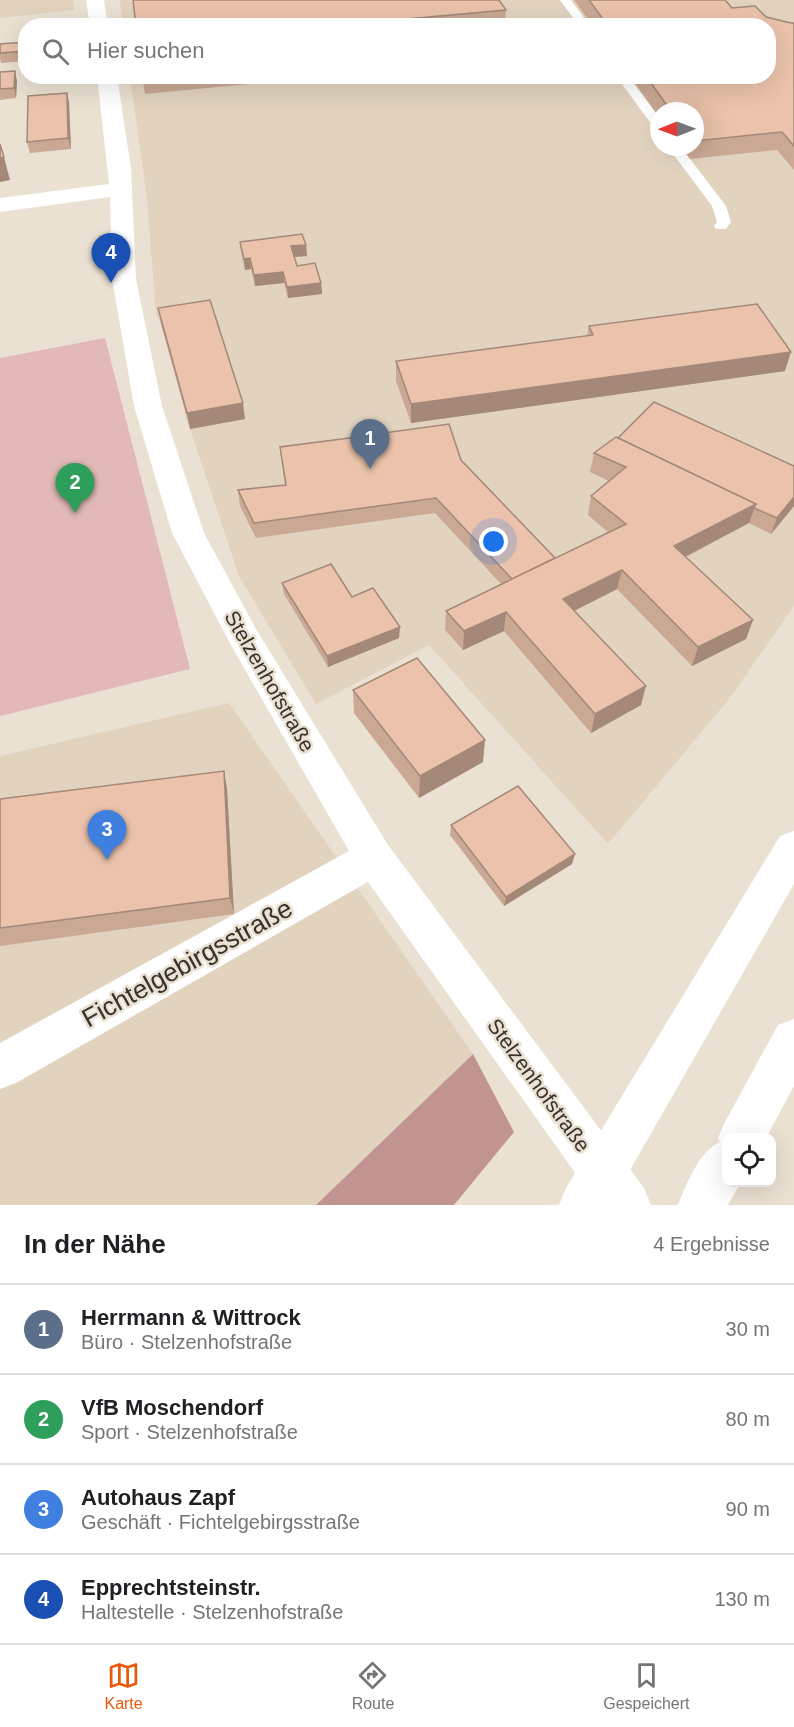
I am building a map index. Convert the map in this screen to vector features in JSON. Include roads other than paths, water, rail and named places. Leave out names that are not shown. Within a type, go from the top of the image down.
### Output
[{"type":"main road","points":[[95,0],[98,18]]},
{"type":"main road","name":"Stelzenhofstraße","points":[[107,84],[121,189],[124,279],[148,406],[188,533],[244,638],[374,858],[627,1205]]},
{"type":"main road","points":[[0,205],[121,189]]},
{"type":"main road","points":[[583,1205],[794,848]]},
{"type":"main road","name":"Fichtelgebirgsstraße","points":[[0,1067],[374,858]]},
{"type":"main road","points":[[745,1130],[794,1041]]},
{"type":"main road","points":[[702,1205],[722,1170]]},
{"type":"lane","points":[[565,0],[579,18]]},
{"type":"lane","points":[[628,84],[650,114]]},
{"type":"lane","points":[[681,156],[718,207],[724,222],[721,226]]},
{"type":"place","name":"Epprechtsteinstr.","points":[[111,283]]},
{"type":"place","name":"Herrmann & Wittrock","points":[[370,469]]},
{"type":"place","name":"VfB Moschendorf","points":[[75,513]]},
{"type":"place","name":"Autohaus Zapf","points":[[107,860]]}]
